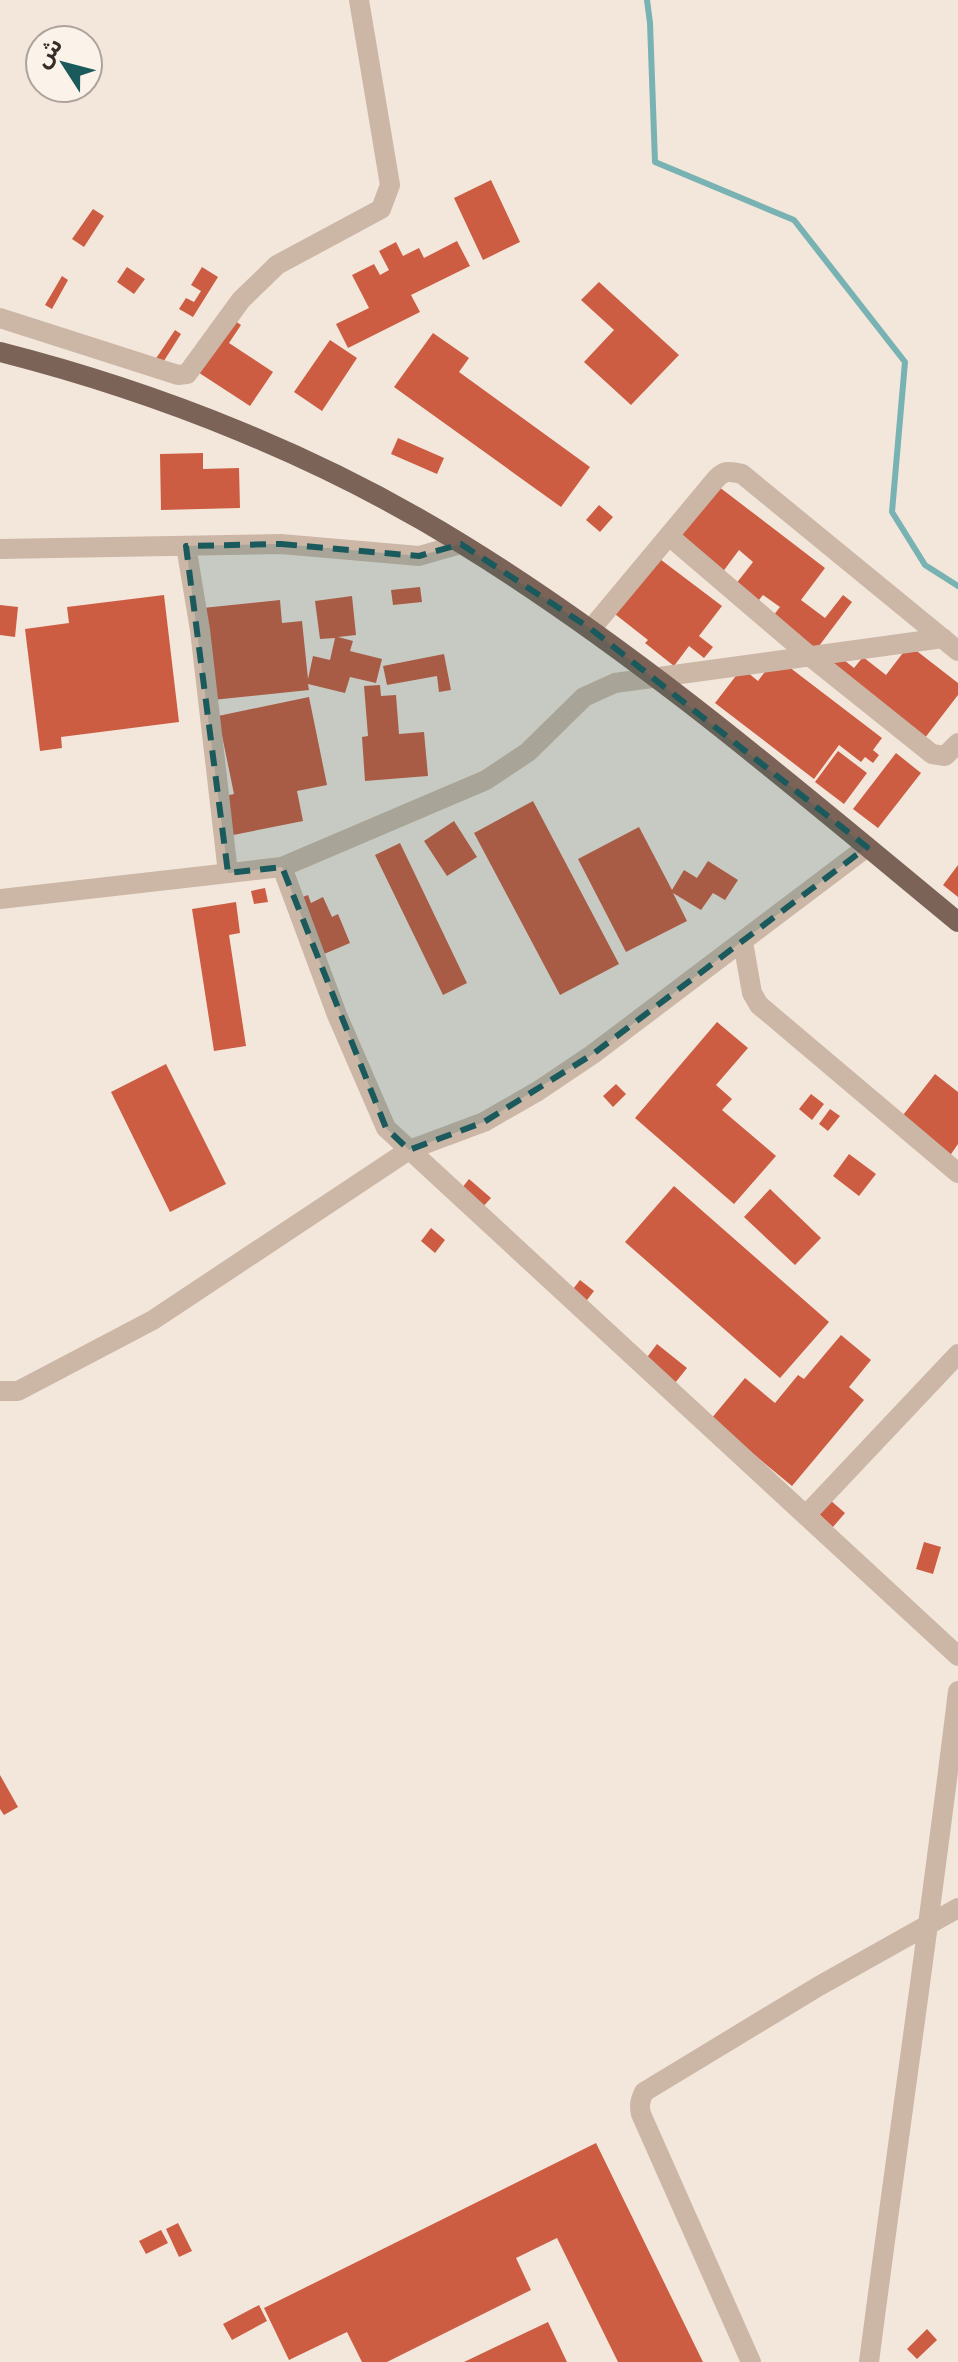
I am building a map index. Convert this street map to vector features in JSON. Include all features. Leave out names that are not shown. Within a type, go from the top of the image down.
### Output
[{"type":"main road","points":[[0,352],[53,365],[220,423],[361,487],[461,544],[591,629],[656,677],[958,922]]},
{"type":"street","points":[[0,318],[178,375],[187,374],[241,300],[277,265],[370,218],[381,209],[390,185],[359,0]]},
{"type":"street","points":[[591,629],[722,472],[742,474],[950,644]]},
{"type":"street","points":[[669,536],[812,658],[932,754],[945,756],[958,743]]},
{"type":"street","points":[[0,549],[281,544],[419,556],[461,544]]},
{"type":"street","points":[[186,546],[200,630],[228,873]]},
{"type":"street","points":[[0,899],[282,867],[486,780],[528,752],[584,697],[615,683],[950,644]]},
{"type":"street","points":[[0,1391],[18,1391],[153,1320],[409,1150],[484,1122],[538,1091],[593,1054],[867,847]]},
{"type":"street","points":[[282,867],[337,1015],[386,1128],[958,1656]]},
{"type":"street","points":[[743,942],[752,993],[759,1005],[958,1173]]},
{"type":"street","points":[[806,1515],[958,1354]]},
{"type":"street","points":[[869,2362],[930,1924],[958,1691]]},
{"type":"street","points":[[751,2362],[641,2114],[641,2098],[644,2092],[819,1986],[958,1908]]},
{"type":"highlighted area","points":[[281,544],[419,556],[461,544],[591,629],[867,847],[593,1054],[484,1122],[409,1150],[386,1128],[282,867],[228,873],[186,546]]},
{"type":"building","points":[[491,180],[520,242],[483,260],[454,198]]},
{"type":"building","points":[[93,209],[104,216],[84,247],[72,239]]},
{"type":"building","points":[[457,241],[470,266],[411,295],[420,312],[348,348],[336,324],[369,308],[352,275],[374,264],[380,275],[389,270],[379,251],[396,242],[403,256],[419,248],[424,258]]},
{"type":"building","points":[[127,267],[145,279],[134,294],[117,282]]},
{"type":"building","points":[[202,267],[218,277],[193,317],[179,309],[186,298],[194,302],[201,291],[191,285]]},
{"type":"building","points":[[62,276],[68,280],[52,309],[45,305]]},
{"type":"building","points":[[599,282],[679,355],[631,405],[584,362],[614,330],[581,300]]},
{"type":"building","points":[[228,316],[241,325],[229,343],[273,372],[250,406],[187,365]]},
{"type":"building","points":[[175,330],[181,334],[162,364],[155,360]]},
{"type":"building","points":[[433,333],[469,358],[459,372],[590,467],[561,507],[394,387]]},
{"type":"building","points":[[330,340],[357,358],[322,411],[294,392]]},
{"type":"building","points":[[398,438],[444,458],[437,474],[391,454]]},
{"type":"building","points":[[203,453],[203,469],[239,468],[240,508],[161,510],[160,454]]},
{"type":"building","points":[[710,480],[825,568],[801,600],[825,618],[843,595],[852,602],[810,658],[766,625],[780,607],[763,595],[754,606],[732,589],[753,562],[739,550],[719,577],[667,537]]},
{"type":"building","points":[[599,505],[613,517],[600,532],[586,520]]},
{"type":"building","points":[[648,550],[722,606],[699,636],[713,647],[704,658],[689,646],[674,666],[645,643],[648,640],[606,607]]},
{"type":"building","points":[[420,587],[422,602],[393,605],[391,590]]},
{"type":"building","points":[[164,595],[179,722],[61,737],[62,748],[40,751],[25,629],[69,623],[67,607]]},
{"type":"building","points":[[352,596],[356,635],[338,637],[353,641],[350,651],[382,659],[376,683],[350,677],[345,693],[308,684],[309,690],[203,701],[193,609],[280,600],[282,623],[302,621],[308,679],[313,656],[330,660],[335,638],[320,639],[315,601]]},
{"type":"building","points":[[0,605],[18,607],[15,637],[0,635]]},
{"type":"building","points":[[909,645],[958,683],[958,695],[921,743],[825,673],[839,656],[854,668],[863,657],[886,675]]},
{"type":"building","points":[[444,654],[451,690],[439,692],[437,676],[387,685],[383,666]]},
{"type":"building","points":[[776,657],[882,738],[873,750],[879,755],[873,763],[865,757],[861,762],[839,745],[814,779],[715,703],[742,668],[758,681]]},
{"type":"building","points":[[380,685],[381,696],[396,695],[399,734],[424,732],[428,776],[365,781],[362,737],[368,736],[364,686]]},
{"type":"building","points":[[309,697],[327,785],[297,791],[303,821],[223,837],[215,798],[234,794],[218,716]]},
{"type":"building","points":[[838,751],[867,773],[844,804],[815,782]]},
{"type":"building","points":[[896,753],[921,773],[878,828],[853,809]]},
{"type":"building","points":[[533,801],[619,964],[560,995],[474,833]]},
{"type":"building","points":[[454,821],[477,857],[447,876],[424,841]]},
{"type":"building","points":[[639,827],[672,890],[684,870],[697,878],[708,861],[738,880],[725,900],[713,893],[701,910],[673,893],[687,921],[626,952],[578,859]]},
{"type":"building","points":[[400,843],[467,983],[443,995],[375,855]]},
{"type":"building","points":[[958,865],[958,897],[943,885]]},
{"type":"building","points":[[265,888],[268,902],[254,904],[251,891]]},
{"type":"building","points":[[308,895],[311,903],[323,897],[332,917],[338,914],[350,943],[324,954],[300,898]]},
{"type":"building","points":[[236,902],[240,933],[229,935],[246,1046],[214,1051],[192,909]]},
{"type":"building","points":[[717,1022],[748,1048],[716,1085],[732,1099],[722,1110],[776,1156],[734,1204],[635,1118]]},
{"type":"building","points":[[166,1064],[226,1184],[170,1212],[111,1092]]},
{"type":"building","points":[[935,1074],[958,1092],[958,1144],[949,1157],[900,1119]]},
{"type":"building","points":[[616,1084],[626,1094],[613,1107],[603,1096]]},
{"type":"building","points":[[811,1094],[824,1104],[812,1120],[799,1109]]},
{"type":"building","points":[[830,1109],[840,1116],[828,1131],[819,1124]]},
{"type":"building","points":[[849,1154],[876,1174],[859,1196],[833,1176]]},
{"type":"building","points":[[469,1179],[491,1198],[479,1211],[458,1193]]},
{"type":"building","points":[[674,1186],[829,1322],[780,1378],[625,1242]]},
{"type":"building","points":[[770,1189],[821,1238],[795,1265],[744,1217]]},
{"type":"building","points":[[431,1228],[445,1240],[435,1253],[421,1241]]},
{"type":"building","points":[[580,1280],[594,1291],[584,1304],[570,1293]]},
{"type":"building","points":[[841,1335],[871,1360],[849,1387],[864,1400],[792,1486],[711,1419],[745,1378],[775,1403],[798,1375],[804,1379]]},
{"type":"building","points":[[657,1344],[687,1368],[675,1383],[645,1360]]},
{"type":"building","points":[[830,1500],[845,1513],[833,1527],[818,1513]]},
{"type":"building","points":[[924,1542],[941,1547],[933,1574],[916,1569]]},
{"type":"building","points":[[0,1775],[18,1807],[4,1815],[0,1809]]},
{"type":"building","points":[[596,2143],[703,2362],[618,2362],[557,2238],[516,2258],[531,2290],[387,2362],[362,2362],[347,2332],[289,2360],[264,2308]]},
{"type":"building","points":[[178,2223],[192,2251],[179,2257],[166,2229]]},
{"type":"building","points":[[161,2230],[168,2243],[146,2254],[139,2241]]},
{"type":"building","points":[[259,2305],[267,2321],[232,2340],[223,2324]]},
{"type":"building","points":[[548,2322],[567,2362],[464,2362]]},
{"type":"building","points":[[927,2329],[937,2340],[917,2359],[907,2349]]},
{"type":"waterway","points":[[647,0],[655,162],[794,220],[905,362],[892,512],[925,565],[958,586]]}]
